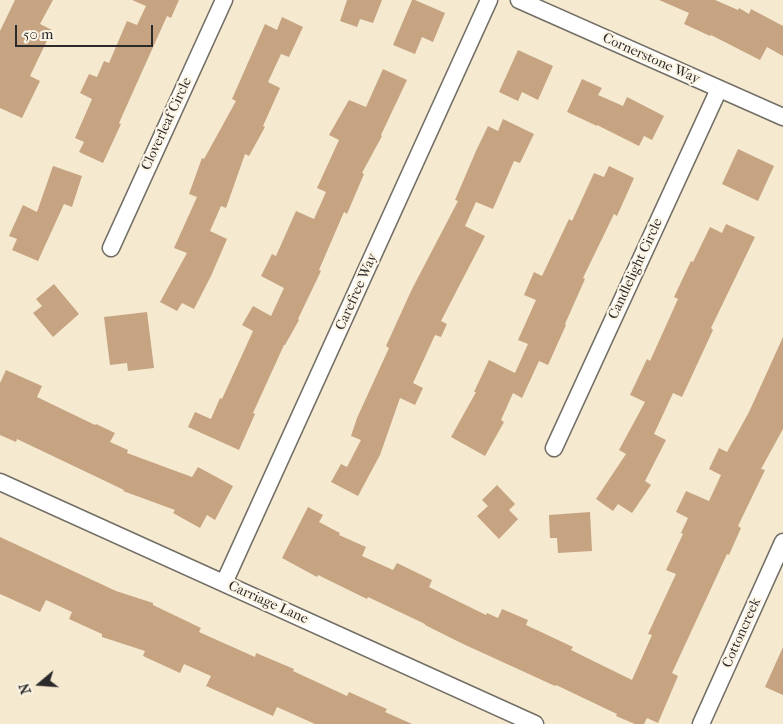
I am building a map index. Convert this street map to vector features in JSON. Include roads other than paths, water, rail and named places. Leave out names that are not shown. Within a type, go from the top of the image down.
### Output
[{"type":"street","name":"Cloverleaf Circle","points":[[111,248],[224,0]]},
{"type":"street","name":"Carefree Way","points":[[224,583],[489,0]]},
{"type":"street","name":"Cornerstone Way","points":[[519,0],[783,117]]},
{"type":"street","name":"Candlelight Circle","points":[[554,448],[719,89]]},
{"type":"street","name":"Carriage Lane","points":[[0,482],[535,724]]},
{"type":"street","name":"Cottoncreek","points":[[701,724],[783,542]]}]
